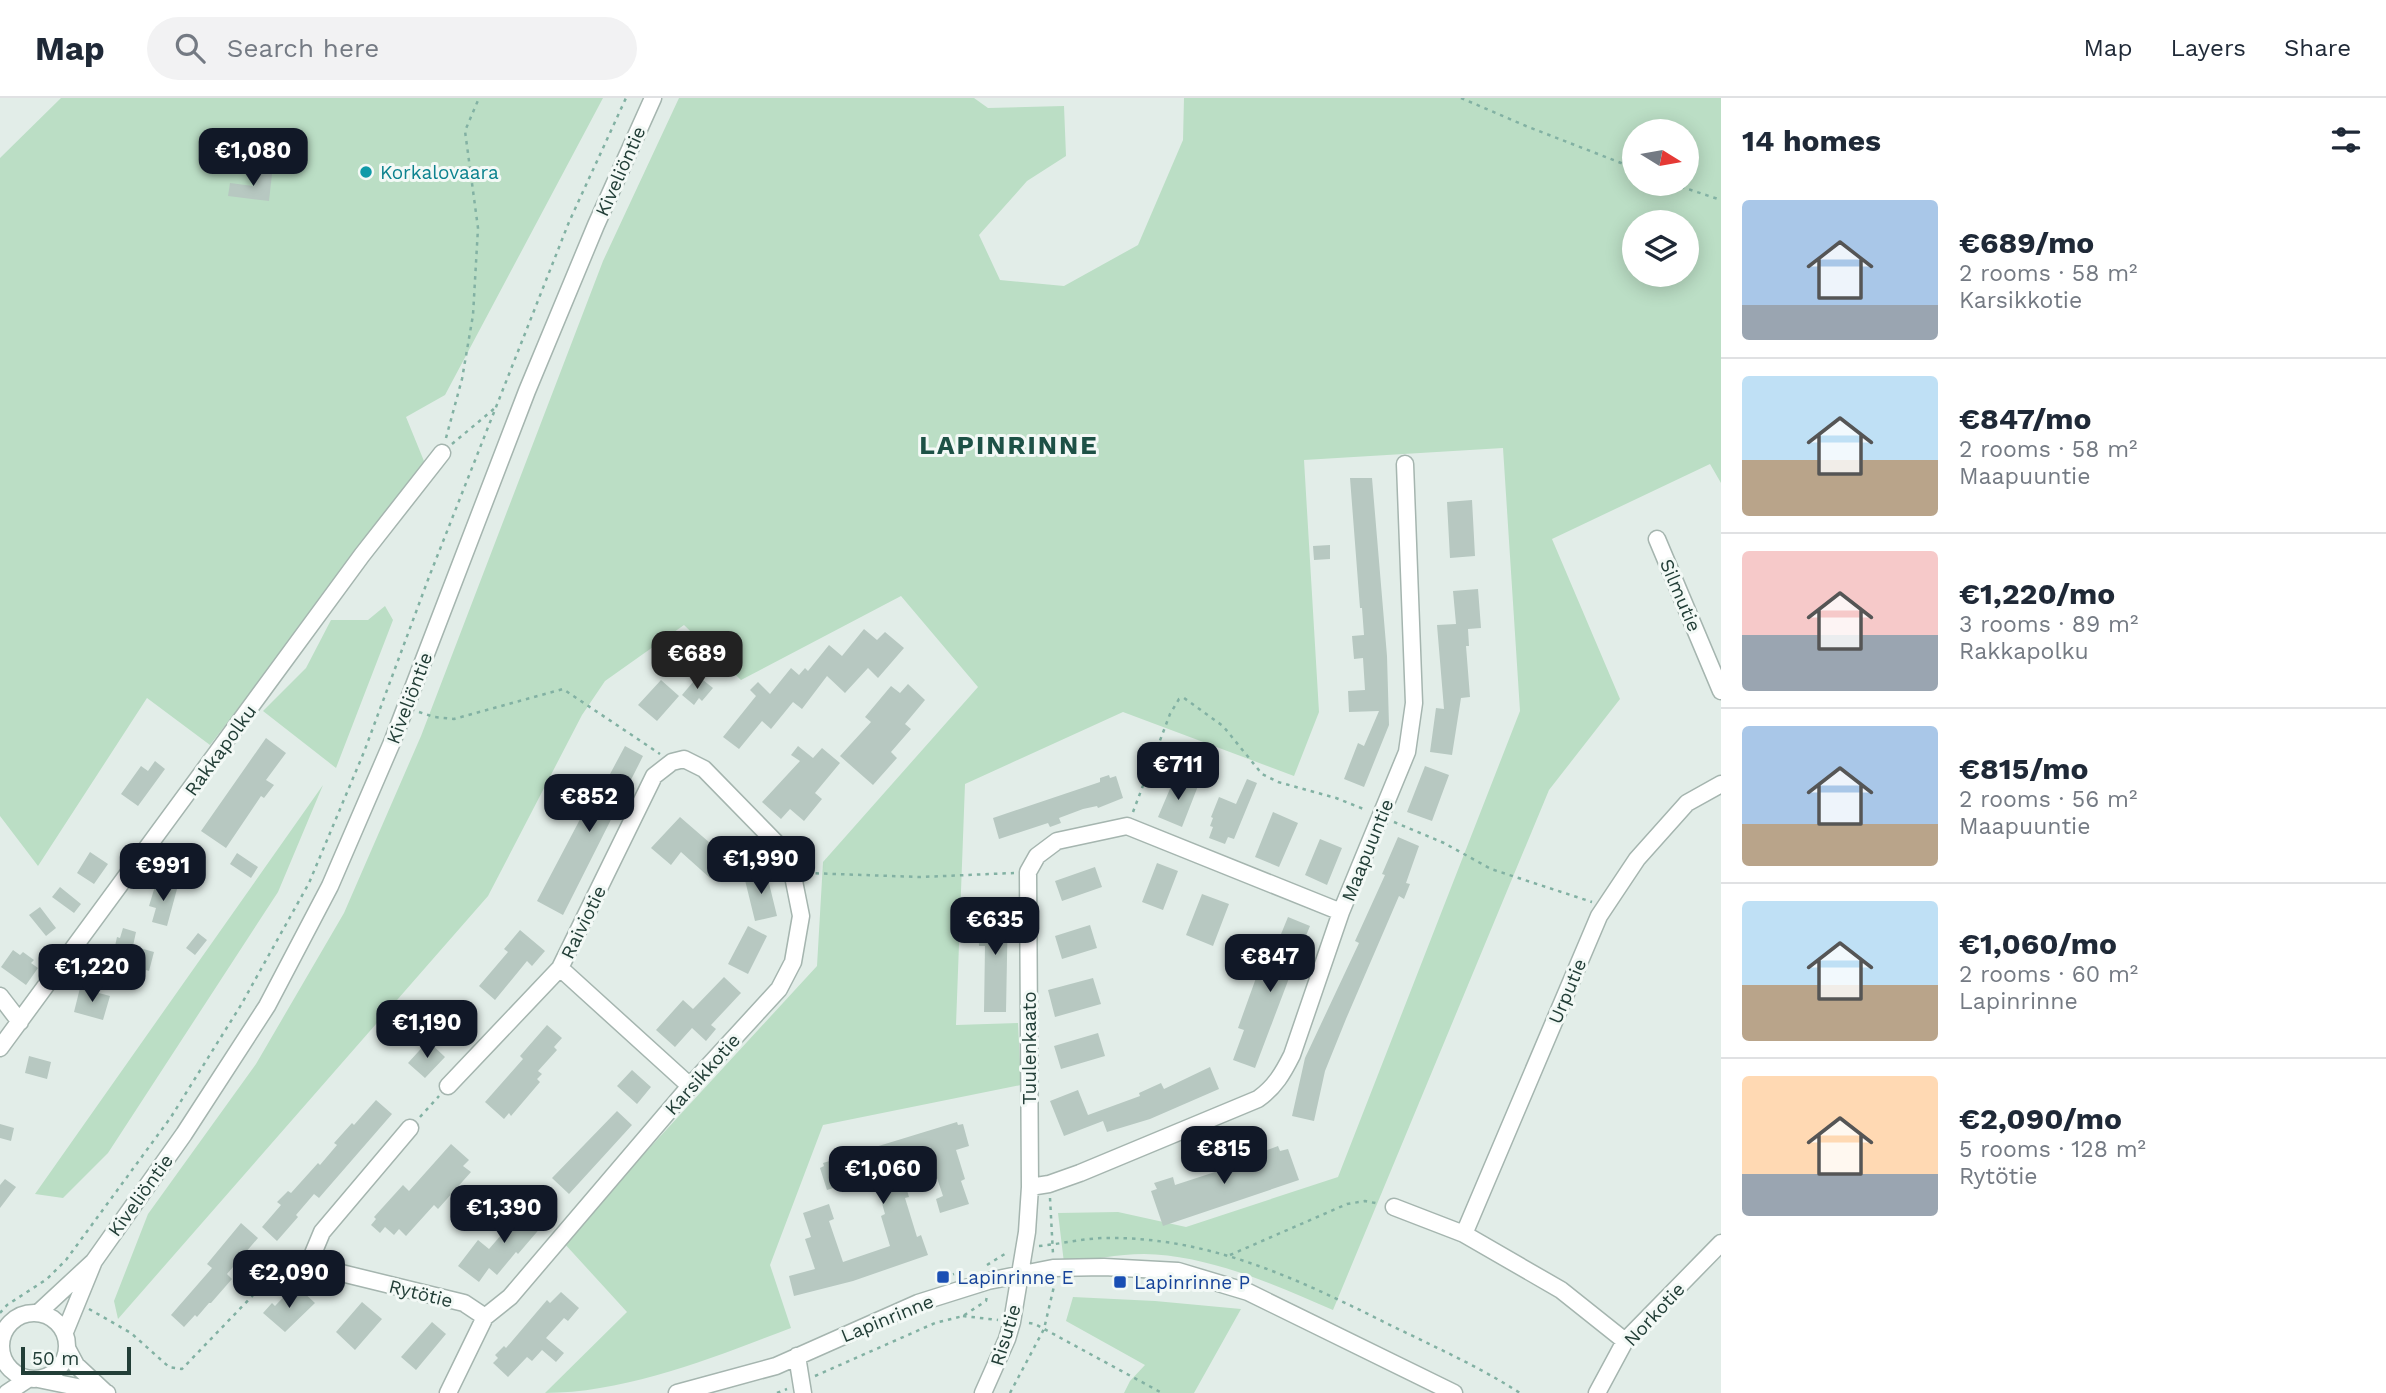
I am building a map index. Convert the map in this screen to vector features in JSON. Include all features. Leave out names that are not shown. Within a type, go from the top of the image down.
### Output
[{"type":"street","name":"Kiveliöntie","points":[[38,1313],[94,1261],[184,1133],[267,1006],[330,886],[405,708],[527,391],[596,225],[653,98]]},
{"type":"street","name":"Rakkapolku","points":[[0,1048],[362,555],[442,453]]},
{"type":"street","name":"Maapuuntie","points":[[1030,1187],[1049,1184],[1080,1173],[1258,1099],[1272,1089],[1292,1055],[1341,912],[1407,752],[1413,703],[1405,464]]},
{"type":"street","name":"Silmutie","points":[[1657,539],[1721,691]]},
{"type":"street","name":"Karsikkotie","points":[[448,1393],[485,1317],[510,1297],[690,1086],[779,989],[793,962],[802,916],[789,856],[704,769],[684,759],[672,762]]},
{"type":"street","name":"Raiviotie","points":[[672,762],[654,776],[561,968],[690,1086]]},
{"type":"street","name":"Urputie","points":[[1464,1234],[1599,916],[1637,859],[1687,803],[1721,783]]},
{"type":"street","points":[[1028,872],[1037,856],[1056,841],[1127,826],[1341,912]]},
{"type":"street","name":"Tuulenkaato","points":[[1020,1274],[1030,1187],[1028,872]]},
{"type":"street","points":[[448,1086],[561,968]]},
{"type":"street","points":[[0,996],[20,1022]]},
{"type":"street","points":[[312,1256],[322,1233],[410,1128]]},
{"type":"street","points":[[1394,1207],[1464,1234],[1561,1290],[1625,1341]]},
{"type":"street","name":"Norkotie","points":[[1597,1393],[1625,1341],[1721,1242]]},
{"type":"street","name":"Rytötie","points":[[312,1256],[329,1270],[464,1303],[485,1317]]},
{"type":"street","name":"Kiveliöntie","points":[[65,1332],[94,1261]]},
{"type":"street","name":"Lapinrinne","points":[[677,1393],[776,1366],[918,1303],[988,1281],[1054,1268],[1147,1268],[1178,1271],[1248,1292],[1454,1393]]},
{"type":"street","name":"Risutie","points":[[983,1393],[1007,1339],[1020,1274]]},
{"type":"street","points":[[38,1313],[49,1316],[65,1332],[68,1350],[76,1365],[107,1393],[33,1379],[9,1368],[0,1349],[5,1329],[19,1316],[38,1313]]},
{"type":"street","points":[[7,1393],[58,1370],[68,1350]]},
{"type":"street","points":[[797,1356],[803,1388]]},
{"type":"path","points":[[442,453],[462,379],[472,315],[478,228],[465,131],[479,98]]},
{"type":"path","points":[[0,1313],[7,1305],[47,1279],[65,1259],[171,1117],[241,1005],[309,883],[364,752],[569,222],[626,98]]},
{"type":"path","points":[[1461,98],[1622,163]]},
{"type":"path","points":[[1699,193],[1721,200]]},
{"type":"path","points":[[442,453],[496,406]]},
{"type":"path","points":[[382,700],[434,717],[454,719],[563,689],[672,762]]},
{"type":"path","points":[[1127,826],[1170,714],[1179,699],[1184,698],[1223,726],[1262,774],[1278,782],[1336,798],[1444,843],[1491,869],[1605,906]]},
{"type":"path","points":[[793,872],[920,877],[1028,872]]},
{"type":"path","points":[[410,1128],[448,1086]]},
{"type":"path","points":[[1229,1255],[1347,1204],[1365,1201],[1394,1207]]},
{"type":"path","points":[[777,1393],[803,1388],[935,1323],[963,1316],[986,1301],[987,1265],[1005,1254],[1024,1248],[1101,1238],[1172,1244],[1229,1255],[1315,1287],[1485,1371],[1520,1393]]},
{"type":"path","points":[[93,1312],[131,1333],[169,1367],[181,1369],[284,1263],[312,1256]]},
{"type":"path","points":[[963,1316],[1034,1324],[1162,1393]]},
{"type":"path","points":[[1010,1393],[1044,1329]]},
{"type":"green space","points":[[61,98],[603,98],[445,395],[406,417],[426,466],[210,745],[147,698],[38,866],[0,816],[0,158]]},
{"type":"green space","points":[[679,98],[974,98],[988,108],[1064,106],[1066,156],[1027,181],[979,235],[1000,280],[1064,286],[1138,245],[1183,140],[1184,98],[1721,98],[1721,483],[1710,464],[1552,539],[1620,699],[1549,790],[1333,1310],[1241,1273],[1193,1260],[1144,1254],[1064,1263],[1058,1213],[1118,1212],[1186,1227],[1338,1177],[1520,711],[1503,448],[1304,460],[1319,712],[1294,776],[1123,712],[965,784],[956,1025],[1018,1023],[1021,1085],[823,1125],[770,1265],[791,1328],[639,1380],[607,1387],[545,1393],[627,1312],[563,1242],[817,966],[823,862],[978,687],[901,596],[741,680],[684,625],[605,681],[582,715],[488,896],[118,1319],[114,1301],[148,1214],[256,1064],[344,913],[421,736],[603,261]]},
{"type":"green space","points":[[385,606],[393,620],[336,768],[263,711],[306,668],[331,620],[368,620]]},
{"type":"green space","points":[[323,785],[278,892],[108,1153],[63,1198],[35,1194]]},
{"type":"green space","points":[[1073,1297],[1241,1309],[1194,1393],[1124,1393],[1130,1381],[1145,1365],[1066,1321]]},
{"type":"building","points":[[254,172],[272,174],[269,201],[228,196],[230,183],[253,186]]},
{"type":"building","points":[[1350,478],[1372,478],[1387,656],[1389,725],[1364,787],[1344,779],[1358,743],[1364,746],[1379,711],[1349,712],[1348,691],[1365,690],[1363,658],[1354,659],[1352,636],[1364,635]]},
{"type":"building","points":[[1472,500],[1475,556],[1450,558],[1447,502]]},
{"type":"building","points":[[1330,545],[1330,559],[1314,560],[1313,546]]},
{"type":"building","points":[[1478,589],[1481,628],[1468,629],[1469,646],[1466,646],[1470,697],[1461,698],[1452,755],[1430,752],[1436,708],[1444,709],[1437,625],[1456,624],[1453,591]]},
{"type":"building","points":[[864,629],[877,640],[885,632],[904,648],[878,678],[868,668],[845,693],[827,676],[802,709],[793,702],[771,729],[762,721],[739,749],[723,737],[756,696],[750,690],[758,682],[770,694],[791,668],[799,675],[805,668],[808,671],[829,645],[842,656]]},
{"type":"building","points":[[698,676],[713,688],[702,701],[699,698],[694,705],[682,695]]},
{"type":"building","points":[[661,680],[679,696],[657,721],[638,705]]},
{"type":"building","points":[[908,684],[925,700],[905,724],[911,729],[891,752],[897,758],[873,785],[840,756],[871,722],[865,717],[891,686],[900,693]]},
{"type":"building","points":[[266,738],[286,753],[266,780],[274,785],[264,798],[261,796],[226,848],[201,831]]},
{"type":"building","points":[[625,746],[643,756],[563,915],[537,901],[597,787],[602,789]]},
{"type":"building","points":[[798,746],[813,758],[822,748],[840,763],[815,793],[822,799],[804,821],[790,809],[781,819],[762,802],[800,761],[791,755]]},
{"type":"building","points":[[155,761],[165,769],[138,806],[121,794],[141,766],[148,771]]},
{"type":"building","points":[[1425,766],[1449,775],[1432,821],[1407,812]]},
{"type":"building","points":[[1109,775],[1110,778],[1116,776],[1123,798],[1059,818],[1061,823],[1050,827],[1048,823],[999,839],[993,818],[1100,782],[1100,778]]},
{"type":"building","points":[[1175,777],[1198,786],[1182,827],[1158,817]]},
{"type":"building","points":[[1247,779],[1257,783],[1234,839],[1228,837],[1225,844],[1209,838],[1213,827],[1210,826],[1211,817],[1219,797],[1236,804]]},
{"type":"building","points":[[1273,812],[1298,823],[1279,867],[1255,857]]},
{"type":"building","points":[[680,817],[710,843],[713,839],[731,855],[710,878],[681,852],[671,865],[651,848]]},
{"type":"building","points":[[1398,837],[1419,846],[1406,883],[1410,884],[1404,899],[1399,896],[1346,1019],[1325,1071],[1314,1121],[1292,1116],[1305,1058],[1359,943],[1355,941],[1385,875],[1382,874]]},
{"type":"building","points":[[1320,839],[1342,848],[1327,885],[1305,875]]},
{"type":"building","points":[[90,852],[108,864],[94,884],[77,873]]},
{"type":"building","points":[[237,853],[258,867],[251,878],[230,864]]},
{"type":"building","points":[[1157,863],[1178,871],[1163,910],[1142,902]]},
{"type":"building","points":[[1095,867],[1102,887],[1062,901],[1055,881]]},
{"type":"building","points":[[766,871],[777,916],[755,921],[744,876]]},
{"type":"building","points":[[156,883],[177,889],[167,926],[152,922],[156,908],[149,906]]},
{"type":"building","points":[[60,887],[81,904],[74,913],[52,897]]},
{"type":"building","points":[[1202,894],[1229,904],[1213,946],[1186,935]]},
{"type":"building","points":[[988,904],[1008,904],[1006,1012],[984,1012],[985,946],[979,946],[978,924],[988,924]]},
{"type":"building","points":[[40,907],[56,928],[46,936],[29,915]]},
{"type":"building","points":[[1288,917],[1310,926],[1301,948],[1306,950],[1301,960],[1297,958],[1255,1068],[1233,1060],[1244,1030],[1238,1028],[1256,978],[1266,982],[1276,958],[1272,956]]},
{"type":"building","points":[[1090,925],[1097,948],[1062,959],[1055,936]]},
{"type":"building","points":[[748,926],[767,936],[748,974],[728,964]]},
{"type":"building","points":[[123,928],[136,932],[133,946],[154,952],[143,983],[125,978],[128,964],[112,960],[117,937],[120,938]]},
{"type":"building","points":[[520,930],[545,951],[532,966],[527,961],[495,1000],[479,986],[508,952],[504,949]]},
{"type":"building","points":[[198,933],[207,940],[195,955],[186,948]]},
{"type":"building","points":[[13,950],[20,955],[23,952],[34,960],[31,963],[38,968],[26,985],[1,967]]},
{"type":"building","points":[[724,977],[741,993],[711,1025],[716,1029],[706,1041],[692,1028],[675,1047],[656,1030],[683,1000],[693,1009]]},
{"type":"building","points":[[1093,978],[1101,1004],[1055,1017],[1048,990]]},
{"type":"building","points":[[80,988],[110,996],[103,1020],[74,1012]]},
{"type":"building","points":[[547,1025],[562,1038],[554,1047],[557,1050],[538,1071],[542,1074],[537,1079],[540,1082],[511,1116],[509,1113],[504,1119],[485,1102],[523,1059],[520,1056]]},
{"type":"building","points":[[1098,1033],[1105,1056],[1061,1069],[1054,1046]]},
{"type":"building","points":[[428,1041],[445,1057],[425,1078],[408,1063]]},
{"type":"building","points":[[29,1056],[51,1062],[47,1079],[25,1073]]},
{"type":"building","points":[[1210,1067],[1219,1089],[1150,1119],[1107,1132],[1103,1121],[1064,1136],[1050,1101],[1078,1090],[1088,1115],[1140,1096],[1139,1093],[1161,1083],[1164,1089]]},
{"type":"building","points":[[632,1070],[651,1087],[637,1104],[617,1086]]},
{"type":"building","points":[[376,1100],[392,1114],[319,1198],[314,1194],[277,1241],[262,1227],[281,1205],[277,1202],[288,1191],[291,1193],[318,1163],[320,1165],[337,1145],[334,1143]]},
{"type":"building","points":[[617,1111],[632,1125],[569,1194],[552,1178]]},
{"type":"building","points":[[957,1122],[958,1125],[963,1124],[969,1146],[956,1150],[965,1179],[961,1181],[969,1204],[940,1213],[936,1199],[943,1196],[930,1157],[900,1167],[909,1197],[905,1198],[917,1237],[921,1235],[928,1255],[853,1281],[794,1296],[789,1276],[815,1269],[805,1239],[811,1237],[803,1213],[829,1204],[834,1219],[829,1221],[843,1262],[890,1246],[881,1216],[885,1214],[874,1175],[827,1190],[820,1168],[824,1166],[823,1163]]},
{"type":"building","points":[[0,1124],[14,1128],[11,1141],[0,1138]]},
{"type":"building","points":[[451,1144],[469,1160],[463,1166],[471,1172],[438,1209],[434,1205],[406,1236],[399,1229],[394,1235],[385,1227],[380,1233],[371,1225],[376,1219],[374,1217],[403,1185],[409,1191]]},
{"type":"building","points":[[1278,1146],[1280,1151],[1288,1149],[1299,1180],[1163,1226],[1151,1191],[1157,1189],[1154,1183],[1173,1177],[1175,1185],[1258,1158],[1257,1154]]},
{"type":"building","points":[[5,1179],[16,1187],[0,1208],[0,1185]]},
{"type":"building","points":[[529,1203],[548,1219],[497,1275],[489,1268],[479,1282],[458,1266],[478,1240],[489,1249]]},
{"type":"building","points":[[241,1223],[258,1238],[227,1274],[232,1279],[197,1317],[195,1315],[184,1327],[171,1315],[212,1268],[207,1264]]},
{"type":"building","points":[[290,1290],[296,1296],[301,1290],[315,1303],[285,1332],[263,1313],[272,1303],[275,1306]]},
{"type":"building","points":[[561,1292],[579,1308],[568,1321],[564,1318],[546,1338],[564,1353],[556,1362],[542,1350],[532,1361],[527,1357],[508,1377],[493,1363],[498,1358],[495,1355],[504,1346],[506,1348],[547,1300],[550,1303]]},
{"type":"building","points":[[362,1302],[382,1319],[355,1350],[336,1332]]},
{"type":"building","points":[[432,1322],[446,1334],[416,1370],[401,1357]]},
{"type":"place","name":"Korkalovaara","points":[[366,172]]},
{"type":"place","name":"Lapinrinne E","points":[[943,1277]]},
{"type":"place","name":"Lapinrinne P","points":[[1120,1282]]},
{"type":"district","name":"LAPINRINNE","points":[[1009,445]]}]
